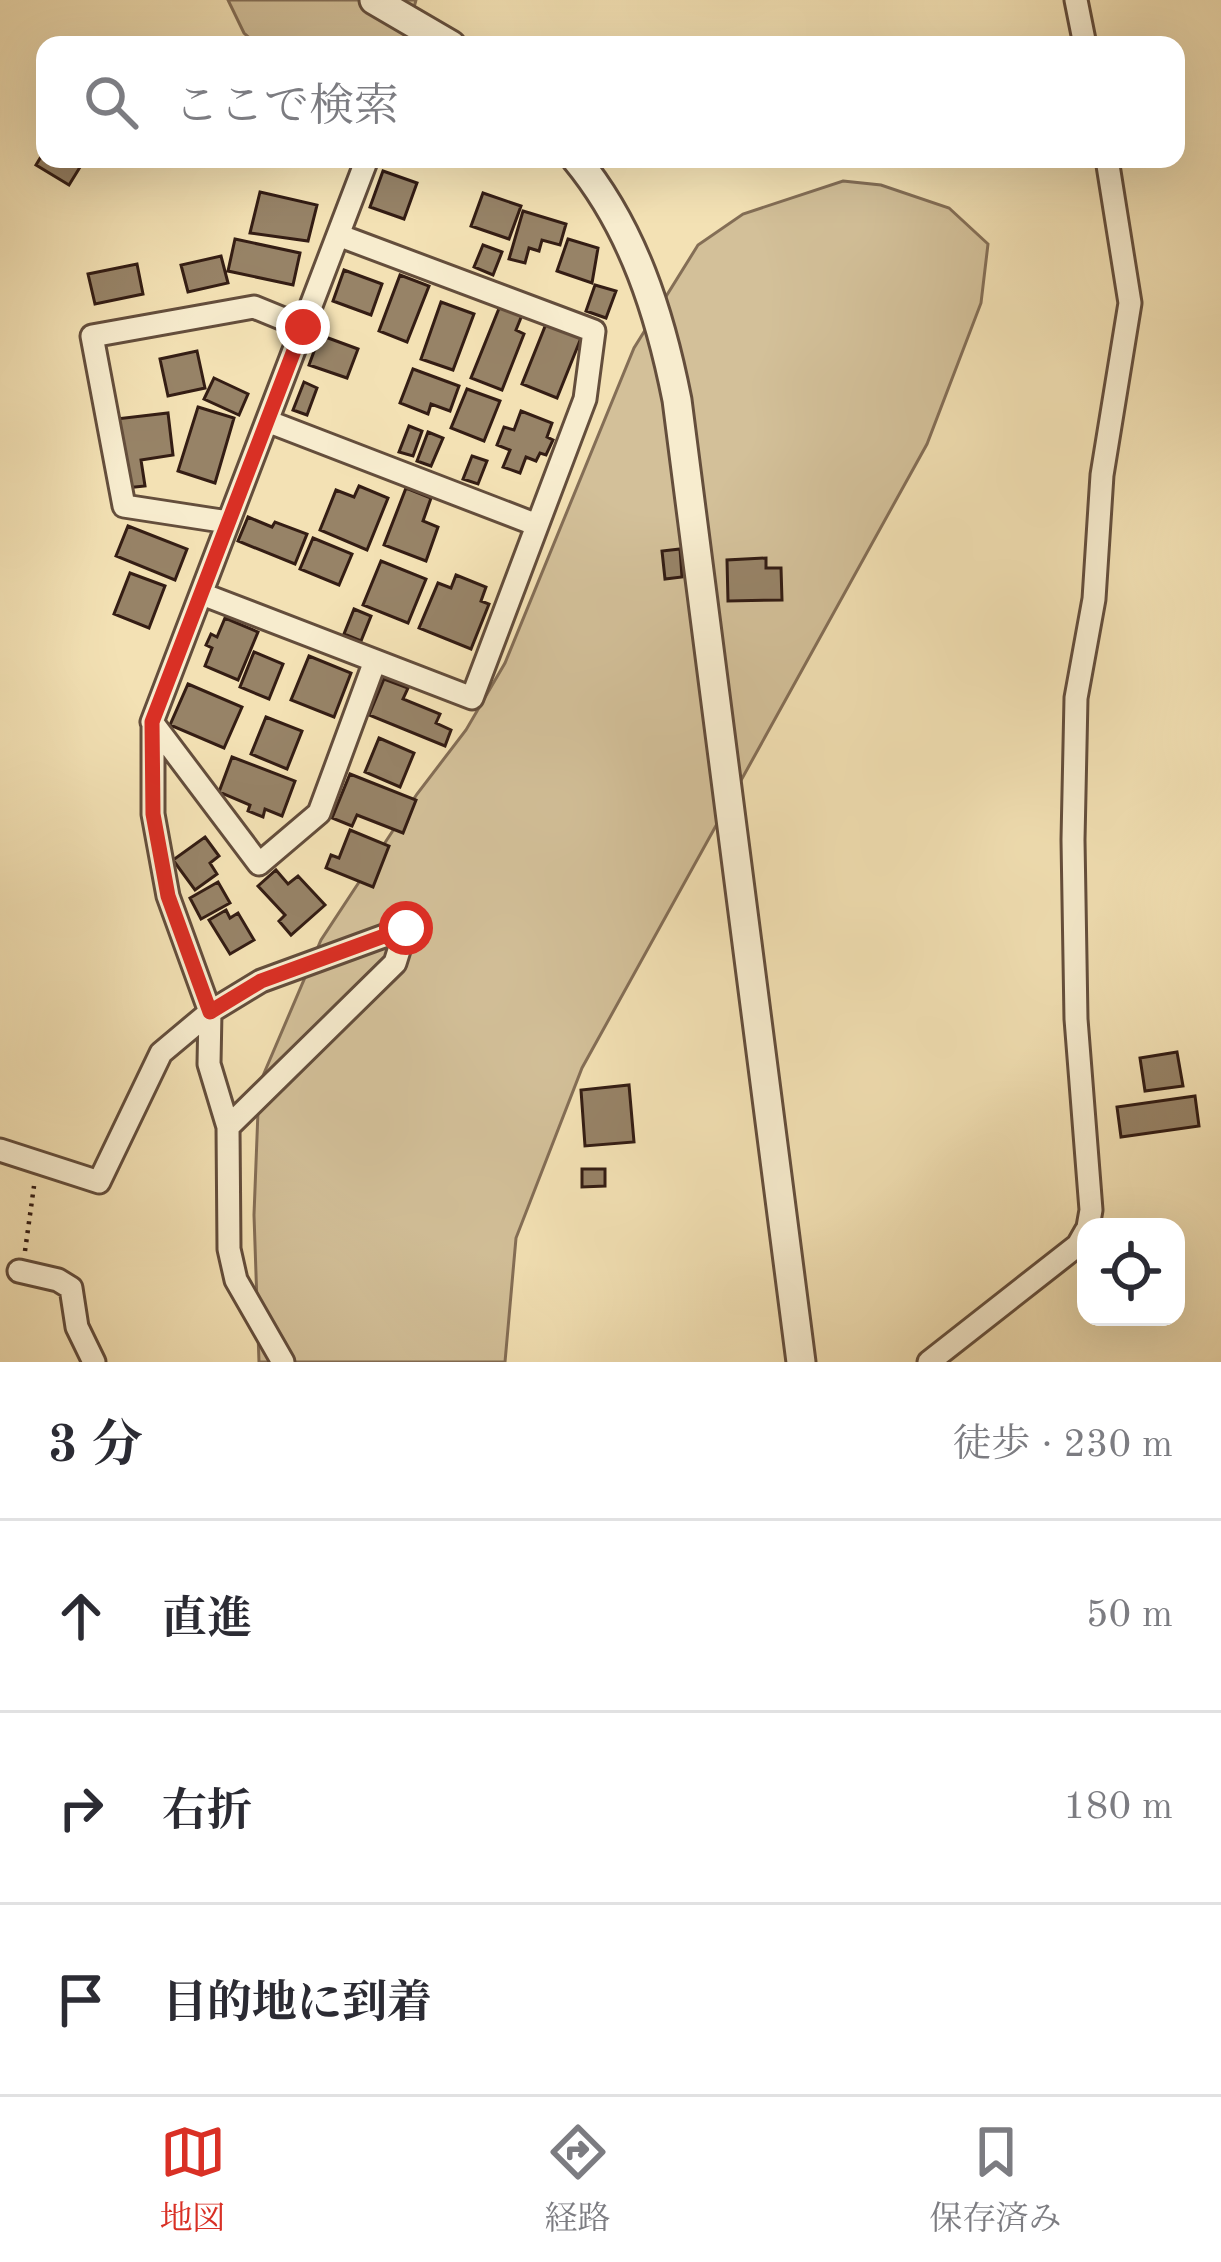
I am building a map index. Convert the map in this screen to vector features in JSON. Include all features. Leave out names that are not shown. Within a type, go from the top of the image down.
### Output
[{"type":"street","points":[[374,0],[413,34]]},
{"type":"street","points":[[1076,0],[1083,36]]},
{"type":"street","points":[[283,1362],[236,1280],[229,1249],[228,1126],[209,1064],[210,1012],[168,896],[153,814],[153,725],[364,168]]},
{"type":"street","points":[[582,168],[620,225],[643,274],[665,339],[677,400],[801,1362]]},
{"type":"street","points":[[1089,1218],[1076,997],[1076,698],[1094,599],[1102,475],[1130,303],[1108,168]]},
{"type":"street","points":[[202,594],[472,698],[585,399],[594,332],[338,235]]},
{"type":"street","points":[[228,522],[124,506],[92,336],[254,308],[303,327]]},
{"type":"street","points":[[267,422],[537,525]]},
{"type":"street","points":[[153,725],[259,864],[320,812],[375,661]]},
{"type":"street","points":[[0,1150],[99,1182],[161,1053],[210,1012],[261,981],[406,928],[395,963],[228,1126]]},
{"type":"street","points":[[929,1362],[1077,1246]]},
{"type":"street","points":[[20,1271],[58,1280],[70,1288],[76,1327],[94,1362]]},
{"type":"path","points":[[20,1271],[36,1162]]},
{"type":"shaded area","points":[[228,0],[416,0],[406,36],[244,33]]},
{"type":"shaded area","points":[[843,181],[881,185],[949,208],[988,244],[981,303],[927,444],[582,1068],[516,1238],[505,1362],[259,1362],[254,1215],[259,1085],[321,940],[417,794],[466,730],[505,663],[634,348],[698,245],[743,214]]},
{"type":"building","points":[[41,168],[79,168],[69,185]]},
{"type":"building","points":[[383,171],[417,183],[404,219],[370,207]]},
{"type":"building","points":[[260,192],[317,205],[308,241],[250,233]]},
{"type":"building","points":[[483,193],[521,206],[509,239],[471,226]]},
{"type":"building","points":[[523,211],[566,224],[560,245],[542,240],[539,251],[529,248],[525,263],[509,259]]},
{"type":"building","points":[[235,239],[300,253],[293,285],[228,271]]},
{"type":"building","points":[[568,239],[598,248],[592,283],[557,271]]},
{"type":"building","points":[[483,245],[502,252],[493,275],[474,267]]},
{"type":"building","points":[[221,256],[228,283],[188,292],[181,265]]},
{"type":"building","points":[[137,264],[143,294],[95,304],[88,274]]},
{"type":"building","points":[[344,270],[382,284],[371,315],[333,301]]},
{"type":"building","points":[[400,275],[429,286],[407,342],[379,331]]},
{"type":"building","points":[[595,285],[616,291],[606,318],[586,311]]},
{"type":"building","points":[[441,302],[474,314],[453,370],[421,359]]},
{"type":"building","points":[[500,306],[522,315],[516,330],[524,334],[502,390],[471,378]]},
{"type":"building","points":[[546,324],[581,338],[557,398],[522,384]]},
{"type":"building","points":[[320,335],[358,349],[347,378],[309,365]]},
{"type":"building","points":[[197,351],[205,388],[168,396],[160,359]]},
{"type":"building","points":[[413,369],[459,386],[450,411],[431,404],[428,414],[400,403]]},
{"type":"building","points":[[214,378],[248,394],[239,415],[204,399]]},
{"type":"building","points":[[304,382],[317,388],[307,415],[293,410]]},
{"type":"building","points":[[467,389],[500,401],[484,441],[451,428]]},
{"type":"building","points":[[198,407],[234,418],[215,483],[178,471]]},
{"type":"building","points":[[521,411],[552,423],[547,437],[553,440],[546,455],[540,453],[536,461],[526,457],[520,473],[503,467],[510,450],[497,445],[504,427],[514,430]]},
{"type":"building","points":[[168,413],[173,455],[141,460],[145,486],[125,488],[116,419]]},
{"type":"building","points":[[409,426],[422,431],[413,456],[399,452]]},
{"type":"building","points":[[428,432],[443,438],[431,466],[417,461]]},
{"type":"building","points":[[472,456],[487,461],[478,484],[463,479]]},
{"type":"building","points":[[359,486],[388,498],[367,550],[320,530],[336,490],[354,497]]},
{"type":"building","points":[[406,488],[431,498],[423,521],[438,527],[426,561],[384,545]]},
{"type":"building","points":[[248,517],[307,534],[295,564],[238,541]]},
{"type":"building","points":[[128,526],[187,549],[175,580],[116,556]]},
{"type":"building","points":[[313,538],[352,554],[339,585],[300,569]]},
{"type":"building","points":[[680,549],[682,577],[665,579],[662,551]]},
{"type":"building","points":[[766,558],[766,568],[781,568],[782,600],[728,601],[727,560]]},
{"type":"building","points":[[381,561],[426,579],[408,623],[363,605]]},
{"type":"building","points":[[130,573],[165,586],[149,628],[114,614]]},
{"type":"building","points":[[456,575],[486,587],[481,601],[489,604],[471,649],[419,628],[438,583],[451,588]]},
{"type":"building","points":[[354,609],[371,616],[361,641],[344,634]]},
{"type":"building","points":[[225,618],[258,632],[238,680],[205,666],[212,648],[206,645],[211,634],[217,637]]},
{"type":"building","points":[[254,652],[283,664],[269,699],[240,687]]},
{"type":"building","points":[[309,656],[351,673],[334,717],[291,700]]},
{"type":"building","points":[[384,679],[408,688],[403,699],[440,714],[436,723],[451,730],[445,746],[369,715]]},
{"type":"building","points":[[188,684],[242,707],[224,748],[170,725]]},
{"type":"building","points":[[266,717],[302,731],[287,769],[251,754]]},
{"type":"building","points":[[379,738],[414,753],[400,787],[365,772]]},
{"type":"building","points":[[232,757],[295,781],[282,816],[265,809],[263,817],[248,811],[250,805],[219,792]]},
{"type":"building","points":[[350,774],[416,800],[403,833],[357,815],[352,826],[332,818]]},
{"type":"building","points":[[350,830],[389,846],[373,887],[326,868],[331,855],[339,858]]},
{"type":"building","points":[[205,837],[219,856],[210,863],[217,874],[195,890],[173,860]]},
{"type":"building","points":[[276,870],[288,884],[298,876],[325,905],[291,935],[279,921],[285,915],[258,886]]},
{"type":"building","points":[[218,882],[230,903],[201,919],[190,898]]},
{"type":"building","points":[[226,910],[230,918],[238,913],[254,940],[230,954],[209,920]]},
{"type":"building","points":[[1177,1052],[1183,1086],[1145,1091],[1140,1058]]},
{"type":"building","points":[[629,1085],[634,1142],[585,1146],[581,1090]]},
{"type":"building","points":[[1195,1096],[1199,1126],[1121,1137],[1117,1107]]},
{"type":"building","points":[[582,1169],[605,1169],[605,1186],[582,1187]]},
{"type":"route","points":[[303,327],[152,722],[153,814],[168,896],[210,1012],[261,981],[406,928]]}]
